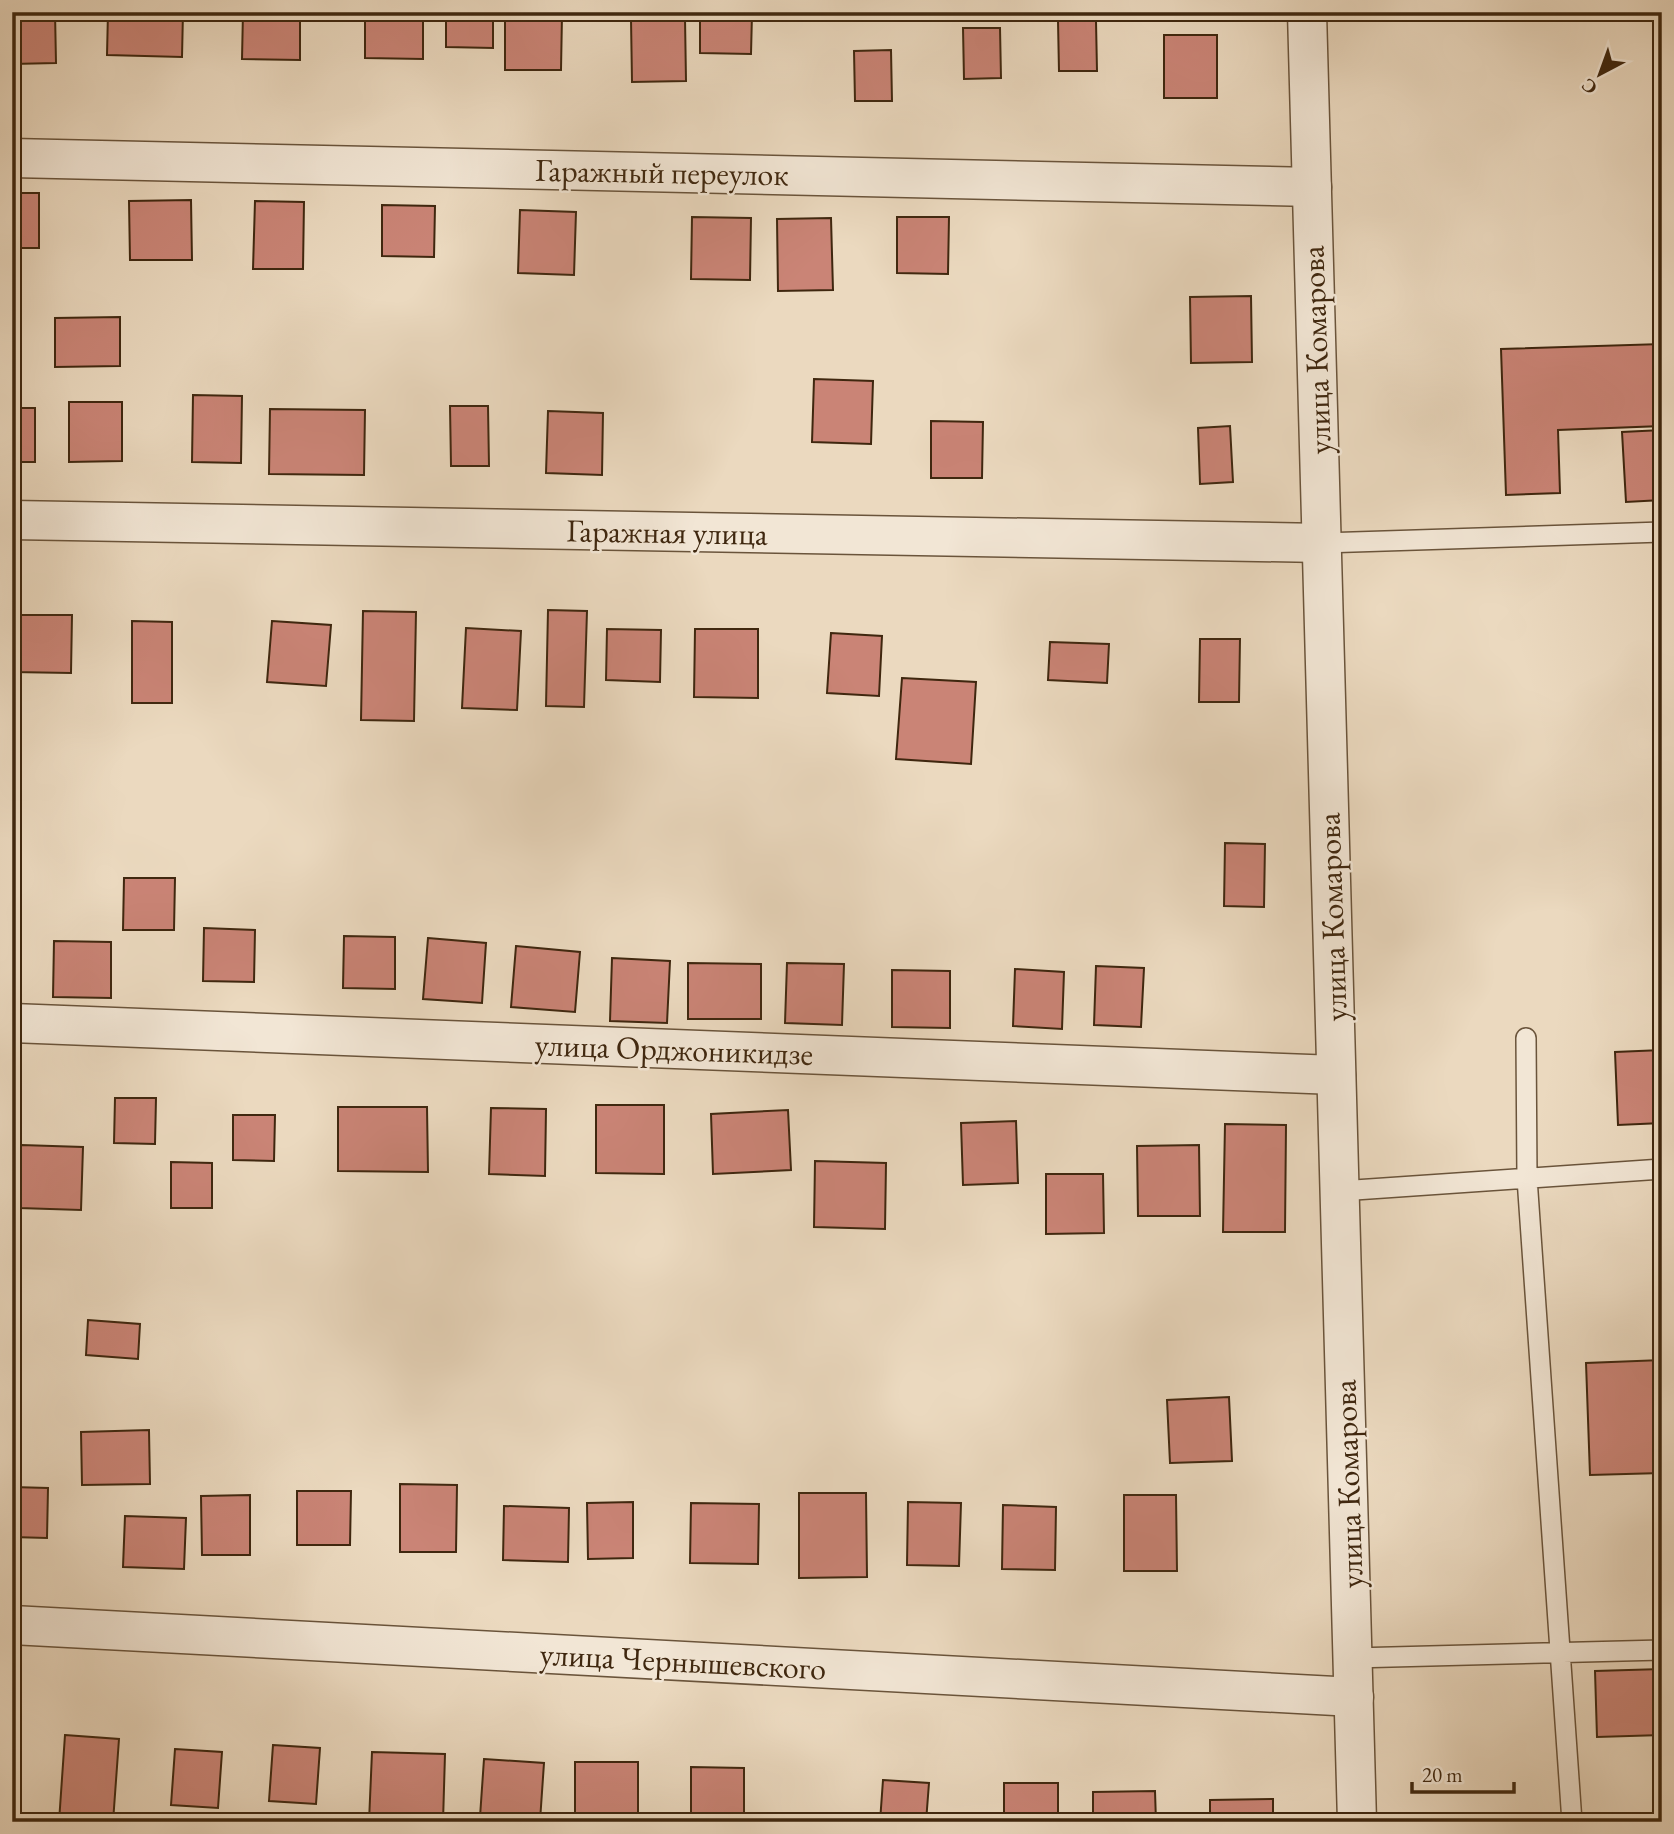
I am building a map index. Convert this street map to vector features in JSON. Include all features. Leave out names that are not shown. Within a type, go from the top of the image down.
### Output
[{"type":"street","name":"улица Комарова","points":[[1307,12],[1357,1822]]},
{"type":"street","name":"Гаражный переулок","points":[[12,158],[1312,187]]},
{"type":"street","name":"Гаражная улица","points":[[12,520],[1322,543]]},
{"type":"street","name":"улица Орджоникидзе","points":[[12,1023],[1336,1075]]},
{"type":"street","name":"улица Чернышевского","points":[[12,1625],[1354,1697]]},
{"type":"lane","points":[[1322,543],[1662,532]]},
{"type":"lane","points":[[1526,1038],[1527,1178],[1572,1822]]},
{"type":"lane","points":[[1340,1191],[1662,1169]]},
{"type":"lane","points":[[1353,1658],[1662,1650]]},
{"type":"building","points":[[12,12],[55,12],[56,63],[12,64]]},
{"type":"building","points":[[108,12],[183,12],[182,57],[107,55]]},
{"type":"building","points":[[243,12],[300,12],[300,60],[242,59]]},
{"type":"building","points":[[365,12],[423,12],[423,59],[365,58]]},
{"type":"building","points":[[446,12],[493,12],[493,48],[446,47]]},
{"type":"building","points":[[700,13],[752,14],[751,54],[700,53]]},
{"type":"building","points":[[505,15],[562,15],[561,70],[505,70]]},
{"type":"building","points":[[685,18],[686,81],[632,82],[631,19]]},
{"type":"building","points":[[1058,21],[1096,21],[1097,71],[1059,71]]},
{"type":"building","points":[[963,28],[1000,28],[1001,78],[964,79]]},
{"type":"building","points":[[1164,35],[1217,35],[1217,98],[1164,98]]},
{"type":"building","points":[[891,50],[892,101],[855,101],[854,51]]},
{"type":"building","points":[[12,193],[39,193],[39,248],[12,248]]},
{"type":"building","points":[[191,200],[192,260],[130,260],[129,201]]},
{"type":"building","points":[[255,201],[304,202],[303,269],[253,269]]},
{"type":"building","points":[[382,205],[435,206],[434,257],[382,256]]},
{"type":"building","points":[[520,210],[576,212],[574,275],[518,273]]},
{"type":"building","points":[[692,217],[751,218],[750,280],[691,279]]},
{"type":"building","points":[[897,217],[949,217],[948,274],[897,273]]},
{"type":"building","points":[[831,218],[833,290],[778,291],[777,219]]},
{"type":"building","points":[[1251,296],[1252,362],[1191,363],[1190,297]]},
{"type":"building","points":[[120,317],[120,366],[55,367],[55,318]]},
{"type":"building","points":[[1662,344],[1662,426],[1558,430],[1560,493],[1506,495],[1501,349]]},
{"type":"building","points":[[814,379],[873,381],[871,444],[812,442]]},
{"type":"building","points":[[193,395],[242,396],[241,463],[192,462]]},
{"type":"building","points":[[69,402],[122,402],[122,461],[69,462]]},
{"type":"building","points":[[450,406],[488,406],[489,466],[451,466]]},
{"type":"building","points":[[12,408],[35,408],[35,462],[12,462]]},
{"type":"building","points":[[270,409],[365,410],[364,475],[269,474]]},
{"type":"building","points":[[548,411],[603,413],[602,475],[546,473]]},
{"type":"building","points":[[931,421],[983,422],[982,478],[931,478]]},
{"type":"building","points":[[1230,426],[1233,482],[1200,484],[1198,428]]},
{"type":"building","points":[[1662,430],[1662,500],[1626,502],[1622,432]]},
{"type":"building","points":[[548,610],[587,611],[584,707],[546,706]]},
{"type":"building","points":[[363,611],[416,612],[414,721],[361,720]]},
{"type":"building","points":[[12,615],[72,615],[71,673],[12,672]]},
{"type":"building","points":[[132,621],[172,622],[172,703],[132,703]]},
{"type":"building","points":[[272,621],[331,625],[326,686],[267,682]]},
{"type":"building","points":[[466,628],[521,631],[517,710],[462,708]]},
{"type":"building","points":[[607,629],[661,630],[660,682],[606,680]]},
{"type":"building","points":[[695,629],[758,629],[758,698],[694,697]]},
{"type":"building","points":[[831,633],[882,636],[879,696],[827,693]]},
{"type":"building","points":[[1200,639],[1240,639],[1239,702],[1199,702]]},
{"type":"building","points":[[1050,642],[1109,644],[1107,683],[1048,680]]},
{"type":"building","points":[[902,678],[976,682],[971,764],[896,759]]},
{"type":"building","points":[[1225,843],[1265,844],[1264,907],[1224,906]]},
{"type":"building","points":[[124,878],[175,878],[174,930],[123,930]]},
{"type":"building","points":[[204,928],[255,930],[254,982],[203,981]]},
{"type":"building","points":[[344,936],[395,937],[395,989],[343,988]]},
{"type":"building","points":[[428,938],[486,943],[482,1003],[423,999]]},
{"type":"building","points":[[54,941],[111,942],[111,998],[53,997]]},
{"type":"building","points":[[516,946],[580,952],[575,1012],[511,1007]]},
{"type":"building","points":[[612,958],[670,961],[667,1023],[610,1021]]},
{"type":"building","points":[[688,963],[761,964],[761,1019],[688,1019]]},
{"type":"building","points":[[787,963],[844,964],[842,1025],[785,1023]]},
{"type":"building","points":[[1096,966],[1144,968],[1141,1027],[1094,1025]]},
{"type":"building","points":[[1015,969],[1064,972],[1062,1029],[1013,1026]]},
{"type":"building","points":[[892,970],[950,971],[950,1028],[892,1027]]},
{"type":"building","points":[[1662,1050],[1662,1123],[1618,1125],[1615,1052]]},
{"type":"building","points":[[115,1098],[156,1098],[155,1144],[114,1143]]},
{"type":"building","points":[[596,1105],[664,1105],[664,1174],[596,1173]]},
{"type":"building","points":[[338,1107],[427,1107],[428,1172],[338,1171]]},
{"type":"building","points":[[491,1108],[546,1109],[545,1176],[489,1174]]},
{"type":"building","points":[[788,1110],[791,1170],[713,1174],[711,1114]]},
{"type":"building","points":[[233,1115],[275,1115],[274,1161],[233,1160]]},
{"type":"building","points":[[1016,1121],[1018,1183],[963,1185],[961,1123]]},
{"type":"building","points":[[1225,1124],[1286,1125],[1285,1232],[1223,1232]]},
{"type":"building","points":[[21,1145],[83,1147],[81,1210],[19,1208]]},
{"type":"building","points":[[1199,1145],[1200,1216],[1138,1216],[1137,1146]]},
{"type":"building","points":[[815,1161],[886,1163],[885,1229],[814,1227]]},
{"type":"building","points":[[171,1162],[212,1163],[212,1208],[171,1208]]},
{"type":"building","points":[[1046,1174],[1103,1174],[1104,1233],[1046,1234]]},
{"type":"building","points":[[88,1320],[140,1324],[138,1359],[86,1355]]},
{"type":"building","points":[[1662,1360],[1662,1473],[1590,1475],[1586,1363]]},
{"type":"building","points":[[1229,1397],[1232,1461],[1170,1463],[1167,1400]]},
{"type":"building","points":[[149,1430],[150,1484],[82,1485],[81,1432]]},
{"type":"building","points":[[400,1484],[457,1485],[456,1552],[400,1552]]},
{"type":"building","points":[[12,1487],[48,1488],[47,1538],[12,1537]]},
{"type":"building","points":[[297,1491],[351,1491],[350,1545],[297,1545]]},
{"type":"building","points":[[799,1493],[866,1493],[867,1577],[799,1578]]},
{"type":"building","points":[[250,1495],[250,1555],[202,1555],[201,1496]]},
{"type":"building","points":[[1124,1495],[1176,1495],[1177,1571],[1124,1571]]},
{"type":"building","points":[[633,1502],[633,1558],[588,1559],[587,1503]]},
{"type":"building","points":[[908,1502],[961,1503],[959,1566],[907,1565]]},
{"type":"building","points":[[691,1503],[759,1504],[758,1564],[690,1563]]},
{"type":"building","points":[[1003,1505],[1056,1507],[1055,1570],[1002,1569]]},
{"type":"building","points":[[504,1506],[569,1508],[568,1562],[503,1560]]},
{"type":"building","points":[[125,1516],[186,1518],[184,1569],[123,1567]]},
{"type":"building","points":[[1662,1669],[1662,1735],[1597,1737],[1595,1671]]},
{"type":"building","points":[[65,1735],[119,1739],[113,1822],[59,1822]]},
{"type":"building","points":[[273,1745],[320,1748],[316,1804],[269,1801]]},
{"type":"building","points":[[175,1749],[222,1752],[218,1808],[171,1805]]},
{"type":"building","points":[[372,1752],[445,1754],[443,1822],[369,1822]]},
{"type":"building","points":[[484,1759],[544,1763],[540,1821],[480,1817]]},
{"type":"building","points":[[575,1762],[638,1762],[638,1821],[575,1821]]},
{"type":"building","points":[[691,1767],[744,1768],[744,1822],[691,1822]]},
{"type":"building","points":[[883,1780],[929,1783],[926,1822],[880,1822]]},
{"type":"building","points":[[1004,1783],[1058,1783],[1058,1822],[1004,1822]]},
{"type":"building","points":[[1155,1791],[1156,1822],[1093,1822],[1093,1792]]},
{"type":"building","points":[[1273,1799],[1273,1822],[1210,1822],[1210,1800]]}]
